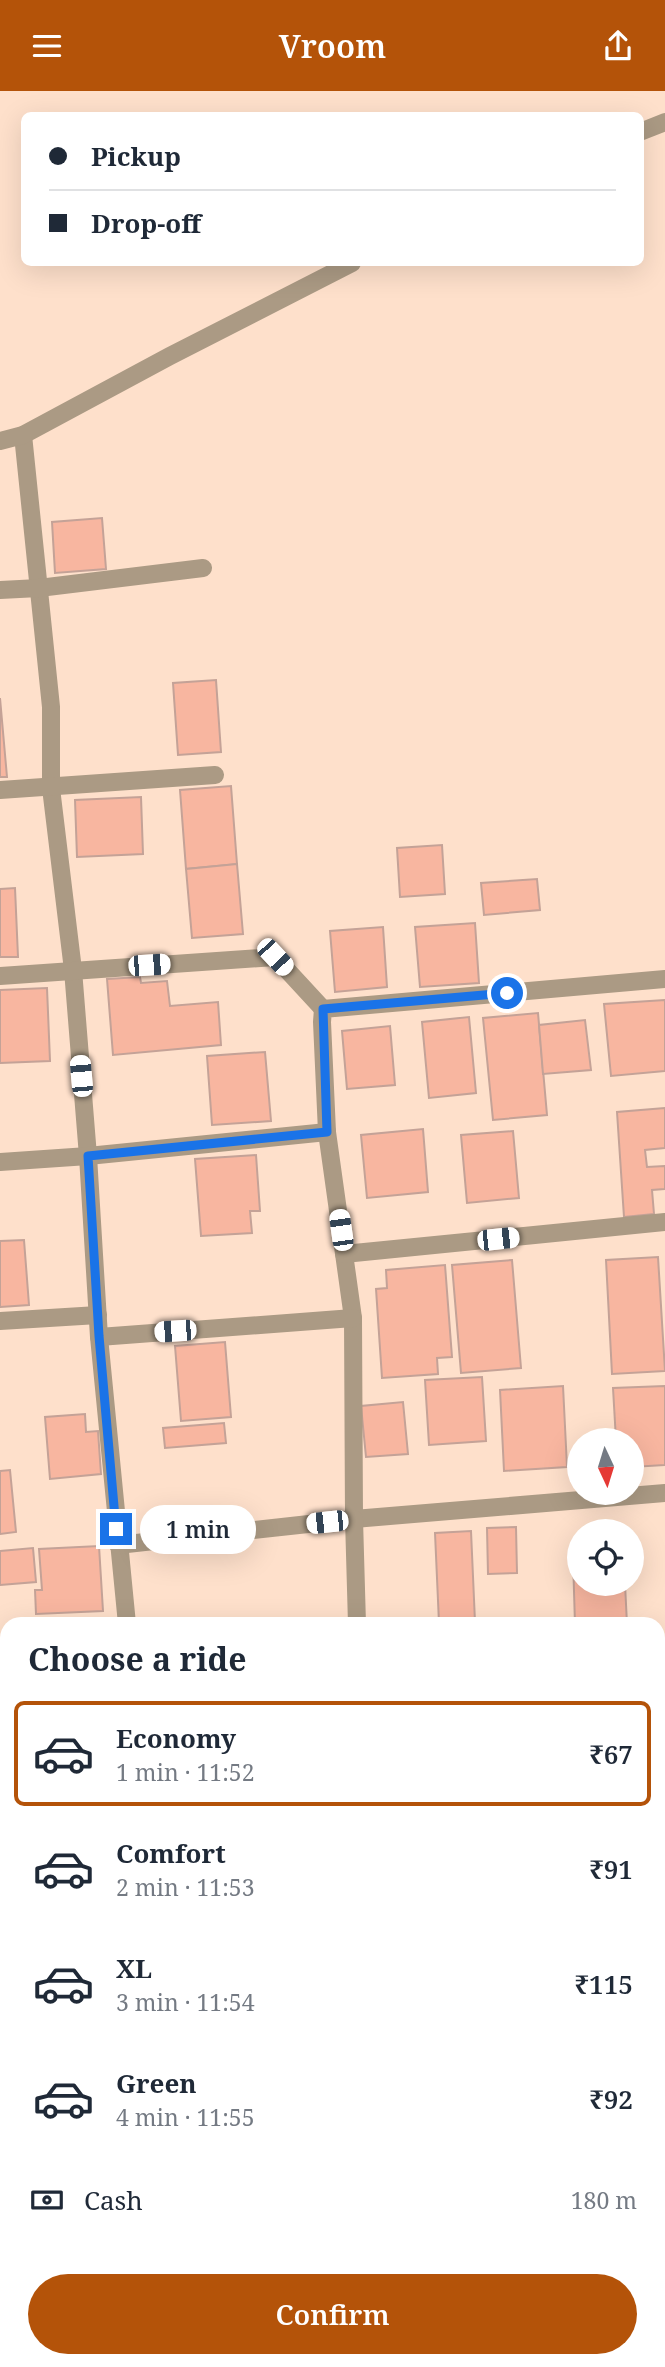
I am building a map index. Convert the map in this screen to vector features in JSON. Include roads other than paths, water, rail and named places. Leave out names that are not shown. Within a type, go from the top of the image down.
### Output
[{"type":"street","points":[[644,130],[665,122]]},
{"type":"street","points":[[0,441],[23,435],[346,266]]},
{"type":"street","points":[[23,435],[51,707],[51,788],[73,970],[99,1336],[126,1617]]},
{"type":"street","points":[[0,590],[39,588],[204,568]]},
{"type":"street","points":[[0,790],[215,775]]},
{"type":"street","points":[[0,976],[275,957],[323,1009],[327,1132],[353,1318],[357,1617]]},
{"type":"street","points":[[323,1009],[665,979]]},
{"type":"street","points":[[0,1162],[327,1132]]},
{"type":"street","points":[[344,1254],[665,1222]]},
{"type":"street","points":[[0,1321],[98,1315]]},
{"type":"street","points":[[99,1336],[353,1318]]},
{"type":"street","points":[[118,1545],[354,1519],[665,1493]]}]
